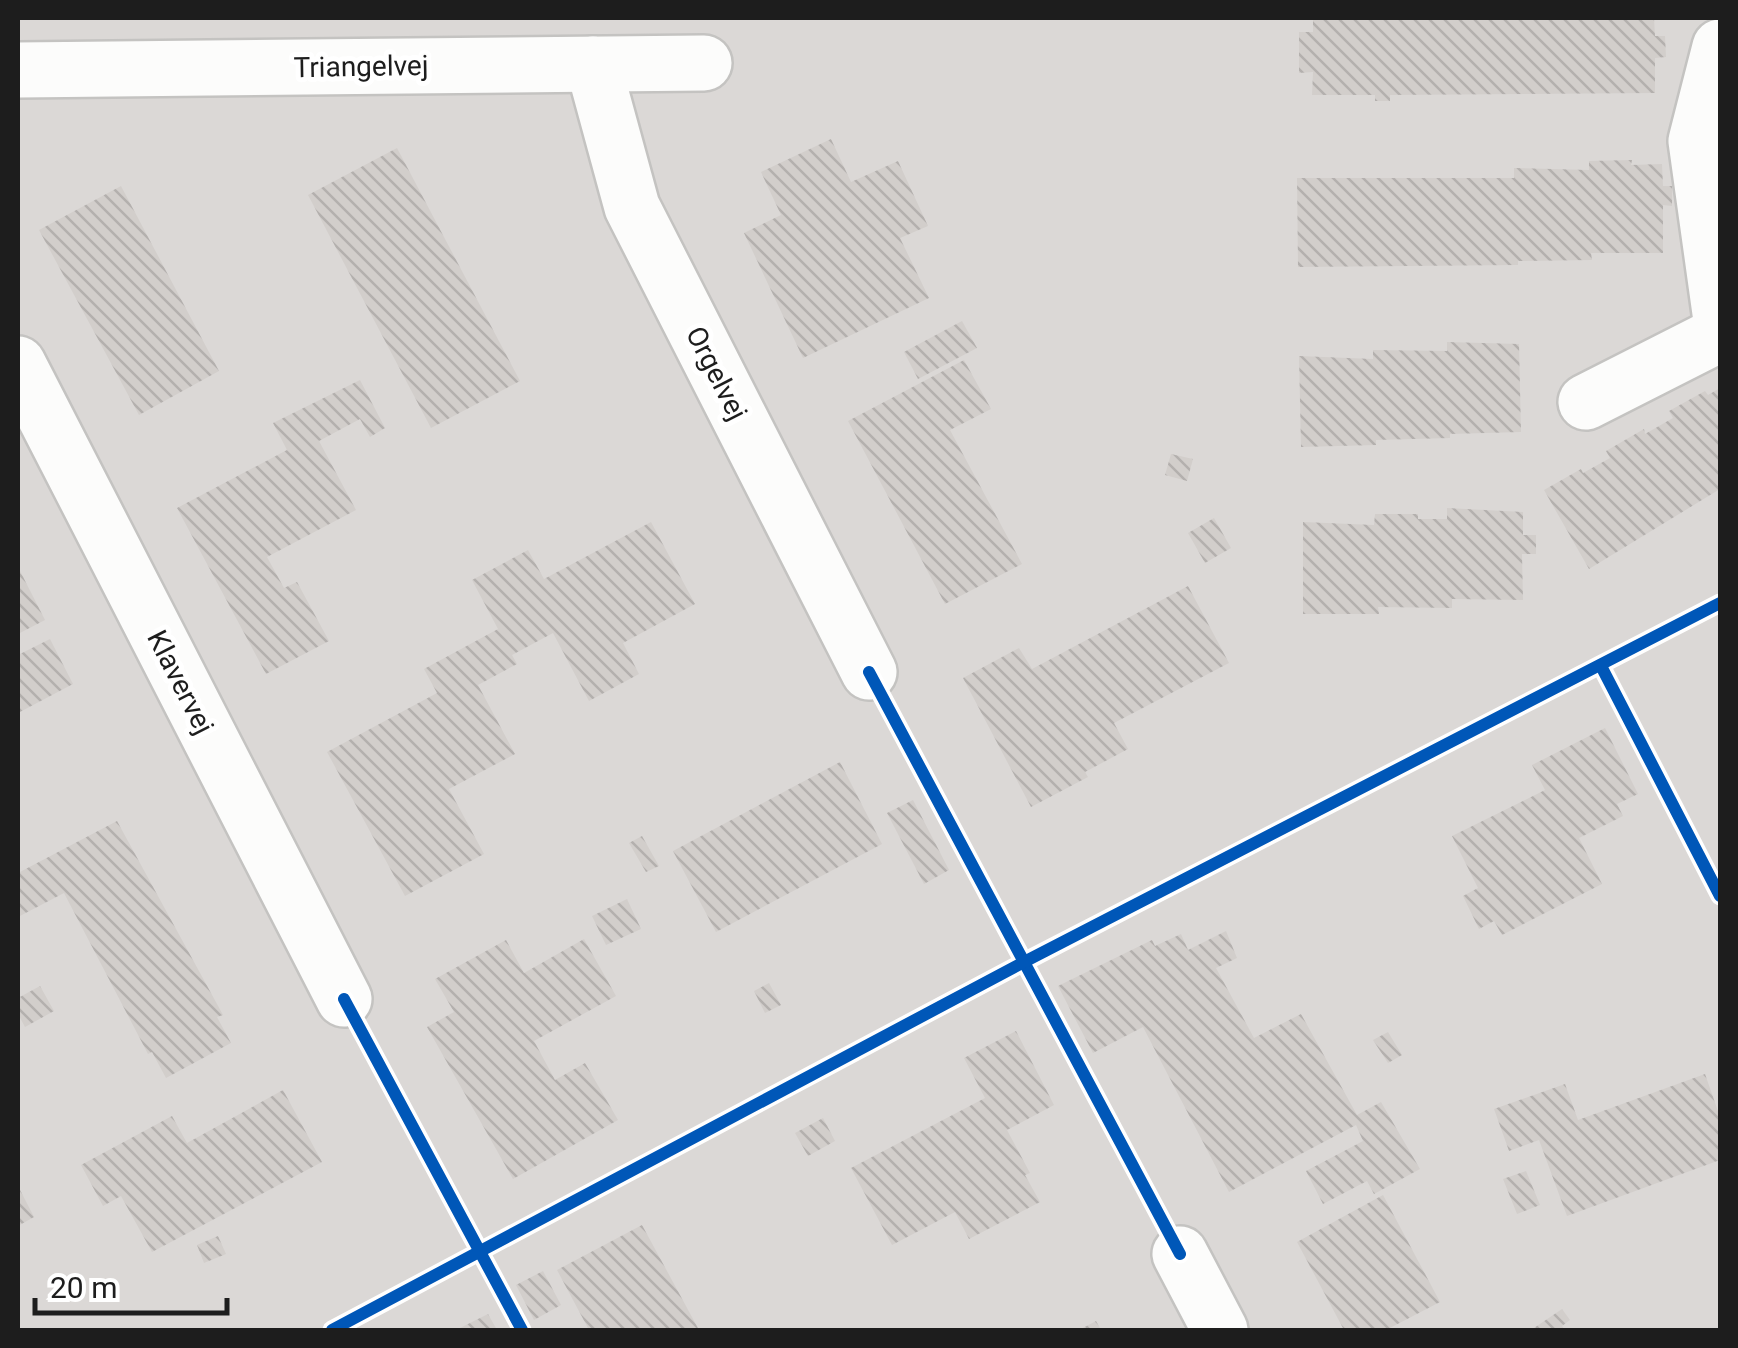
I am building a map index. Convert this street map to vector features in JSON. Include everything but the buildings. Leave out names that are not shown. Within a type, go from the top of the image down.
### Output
[{"type":"street","points":[[1712,18],[1720,44],[1696,141],[1720,313]]},
{"type":"street","name":"Triangelvej","points":[[18,70],[704,63]]},
{"type":"street","name":"Orgelvej","points":[[593,64],[632,207],[869,672]]},
{"type":"street","points":[[1586,402],[1720,334]]},
{"type":"street","name":"Klavervej","points":[[18,364],[344,1000]]},
{"type":"street","points":[[1180,1254],[1220,1330]]},
{"type":"shaded area","points":[[18,18],[1720,18],[1720,1330],[18,1330]]},
{"type":"cycle path","points":[[332,1330],[1024,962],[1720,603]]},
{"type":"cycle path","points":[[1601,666],[1720,896]]},
{"type":"cycle path","points":[[869,672],[1180,1254]]},
{"type":"cycle path","points":[[344,999],[522,1330]]}]
